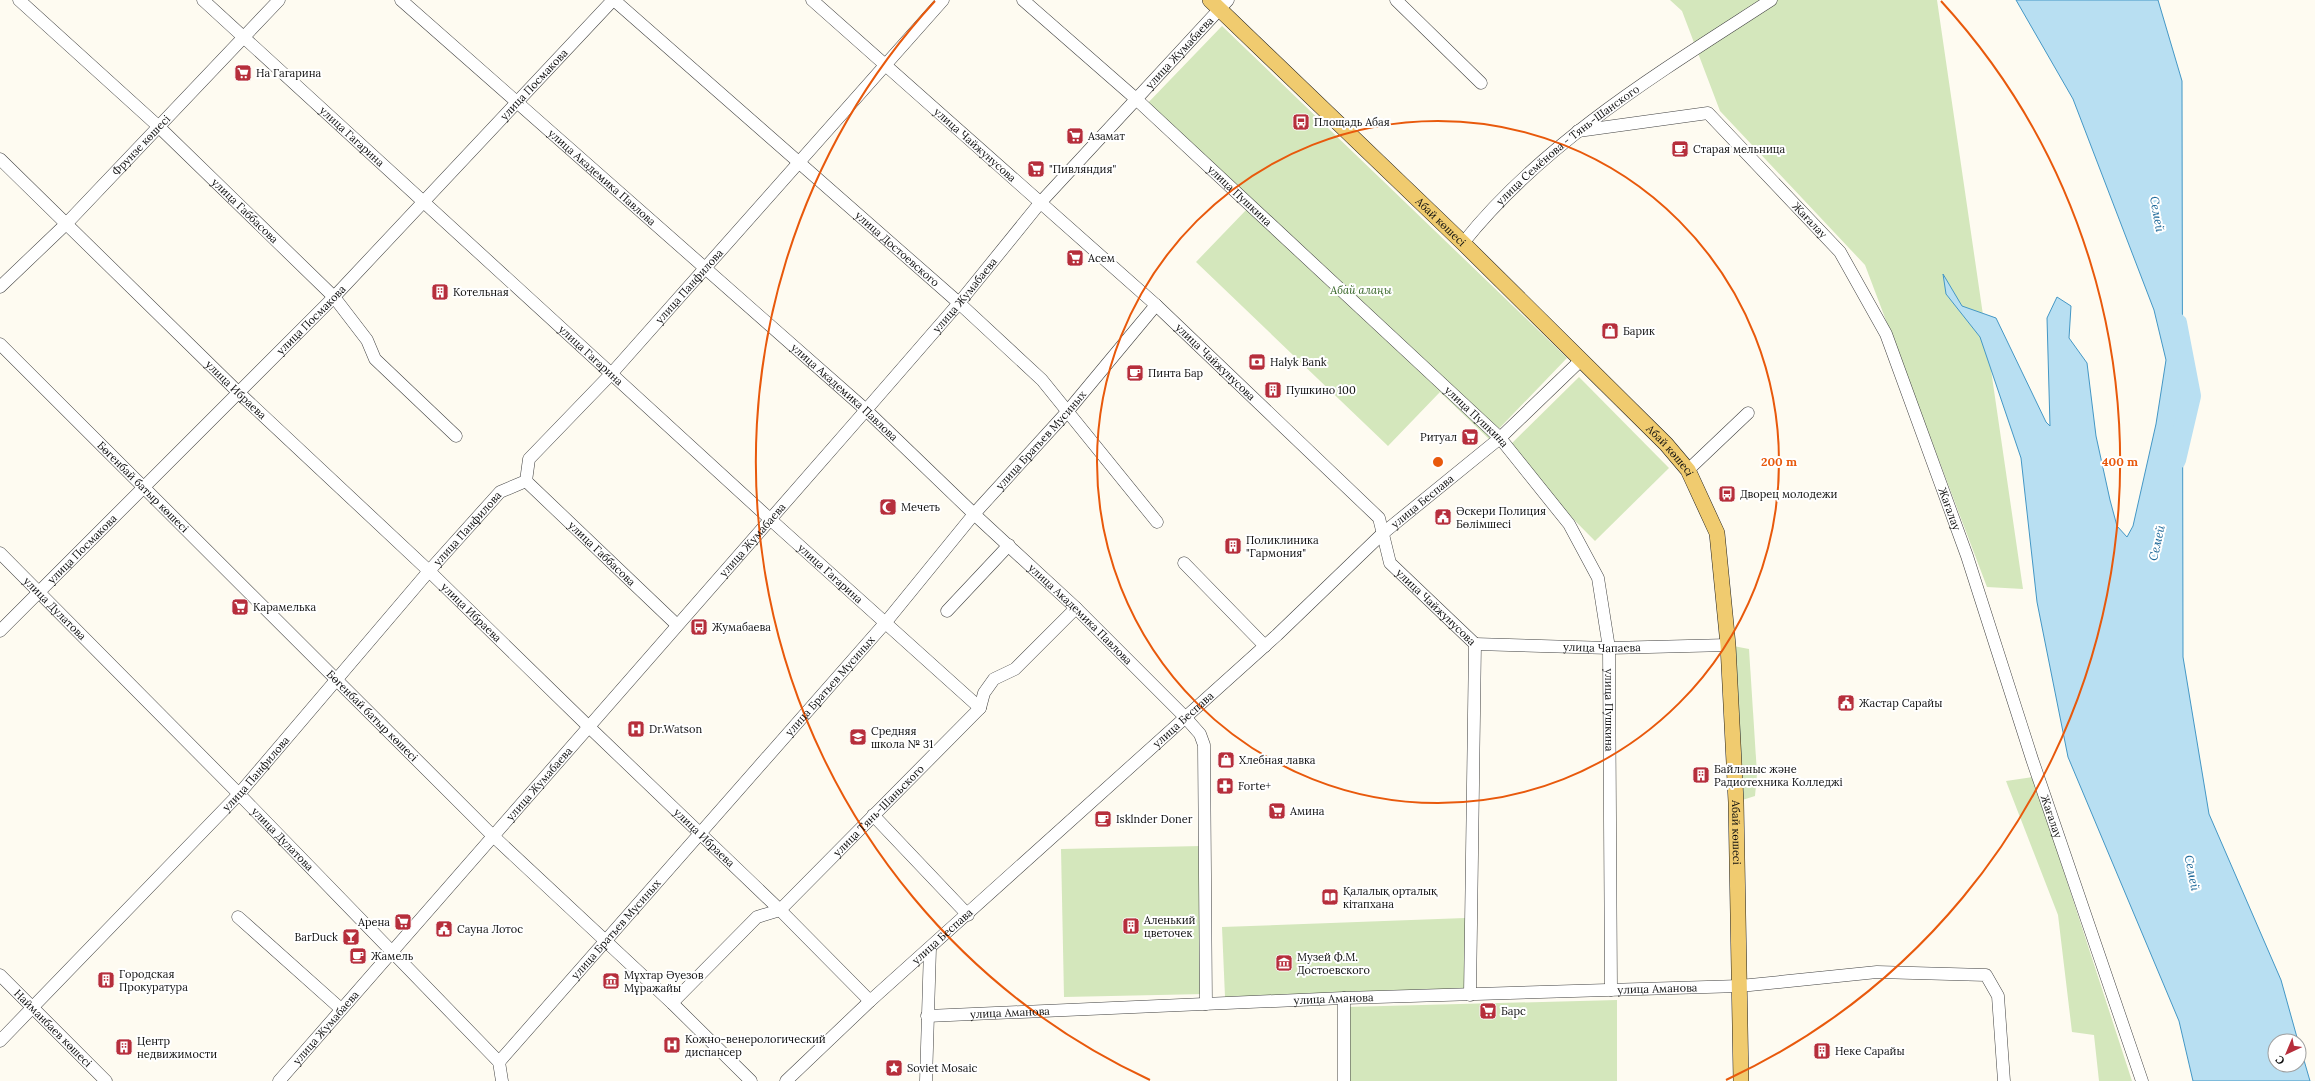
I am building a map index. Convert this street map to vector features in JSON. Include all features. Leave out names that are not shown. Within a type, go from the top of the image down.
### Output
[{"type":"main road","name":"Абай көшесі","points":[[1219,3],[1666,444],[1688,470],[1717,533],[1728,645],[1736,802],[1741,1081]]},
{"type":"street","name":"улица Габбасова","points":[[19,0],[158,126],[334,297],[367,340],[376,359],[456,436]]},
{"type":"street","name":"улица Гагарина","points":[[203,0],[770,520],[886,622],[980,708]]},
{"type":"street","name":"Фрунзе көшесі","points":[[0,287],[67,223],[279,0]]},
{"type":"street","name":"улица Академика Павлова","points":[[401,0],[706,267],[866,410],[974,514],[1076,608],[1186,717],[1200,734],[1204,745],[1206,1004]]},
{"type":"street","name":"улица Посмакова","points":[[0,631],[144,489],[334,297],[425,202],[516,102],[613,0]]},
{"type":"street","name":"улица Достоевского","points":[[613,0],[959,303],[1042,380],[1157,522]]},
{"type":"street","name":"улица Чайжунусова","points":[[812,0],[1156,304],[1379,518],[1390,563],[1475,644],[1475,795],[1470,995]]},
{"type":"street","name":"улица Панфилова","points":[[0,1041],[239,794],[429,571],[500,492],[526,481],[530,459],[612,374],[943,0]]},
{"type":"street","name":"улица Пушкина","points":[[1023,0],[1135,98],[1500,438],[1569,524],[1598,578],[1609,648],[1611,990]]},
{"type":"street","points":[[1396,0],[1481,83]]},
{"type":"street","name":"улица Семёнова - Тянь-Шанского","points":[[1463,243],[1489,210],[1578,131],[1682,58],[1771,0]]},
{"type":"street","name":"улица Жумабаева","points":[[279,1081],[492,835],[959,303],[1040,203],[1219,3]]},
{"type":"street","name":"Жағалау","points":[[1578,131],[1708,113],[1840,252],[1886,334],[1945,497],[2142,1081]]},
{"type":"street","name":"улица Ибраева","points":[[0,159],[239,392],[429,571],[699,834],[780,910],[870,1001]]},
{"type":"street","name":"улица Братьев Мусиных","points":[[499,1062],[886,622],[974,514],[1067,412],[1156,304]]},
{"type":"street","name":"Бөгенбай батыр көшесі","points":[[0,344],[492,835],[672,1003],[750,1081]]},
{"type":"street","name":"улица Беспава","points":[[786,1081],[870,1001],[968,915],[1265,646],[1382,534],[1500,438],[1581,360]]},
{"type":"street","points":[[1688,470],[1748,413]]},
{"type":"street","name":"улица Габбасова","points":[[526,481],[677,625]]},
{"type":"street","points":[[947,611],[1009,545]]},
{"type":"street","name":"улица Дулатова","points":[[0,553],[239,794],[499,1062]]},
{"type":"street","points":[[1184,563],[1265,646]]},
{"type":"street","name":"улица Тянь-Шаньского","points":[[672,1003],[757,917],[780,910],[980,708],[984,693],[994,679],[1015,669],[1076,608]]},
{"type":"street","name":"улица Чапаева","points":[[1475,644],[1609,648],[1728,645]]},
{"type":"street","points":[[873,815],[968,915]]},
{"type":"street","points":[[238,917],[341,1009]]},
{"type":"street","points":[[926,1081],[930,948]]},
{"type":"street","name":"улица Аманова","points":[[927,1016],[1344,998],[1740,986],[1877,972],[1986,975],[1998,996],[2004,1081]]},
{"type":"street","name":"Найманбаев көшесі","points":[[0,975],[106,1081]]},
{"type":"street","points":[[1344,998],[1344,1081]]},
{"type":"street","points":[[499,1062],[502,1081]]},
{"type":"green space","points":[[1670,0],[1937,0],[2023,589],[1987,587],[1865,265],[1720,111],[1682,11]]},
{"type":"green space","name":"Абай алаңы","points":[[1222,26],[1567,358],[1489,439],[1440,392],[1388,446],[1196,262],[1248,208],[1143,108]]},
{"type":"green space","points":[[1579,377],[1669,468],[1595,541],[1505,450]]},
{"type":"green space","points":[[1728,645],[1749,649],[1757,774],[1755,796],[1736,802]]},
{"type":"green space","points":[[2033,777],[2132,1081],[2099,1081],[2094,1035],[2072,1032],[2058,915],[2006,781]]},
{"type":"green space","points":[[1201,846],[1205,994],[1064,997],[1061,849]]},
{"type":"green space","points":[[1465,918],[1468,989],[1225,997],[1222,927]]},
{"type":"green space","points":[[1617,1000],[1617,1081],[1348,1081],[1346,1007]]},
{"type":"water","points":[[2016,0],[2158,0],[2182,81],[2183,657],[2209,814],[2281,980],[2296,1033],[2267,1033],[2267,1073],[2307,1073],[2307,1071],[2310,1081],[2193,1081],[2179,1021],[2068,757],[2037,602],[2021,458],[1980,337],[1946,294],[1943,274],[1962,306],[1996,318],[2046,422],[2050,426],[2047,318],[2057,297],[2071,306],[2069,338],[2087,363],[2096,436],[2110,500],[2117,526],[2127,537],[2133,526],[2156,424],[2166,360],[2154,310],[2073,99]]},
{"type":"waterway","name":"Семей","points":[[2176,460],[2191,396],[2177,323]]},
{"type":"place","name":"На Гагарина","points":[[243,73]]},
{"type":"place","name":"Площадь Абая","points":[[1301,122]]},
{"type":"place","name":"Азамат","points":[[1075,136]]},
{"type":"place","name":"Старая мельница","points":[[1680,149]]},
{"type":"place","name":"\"Пивляндия\"","points":[[1036,169]]},
{"type":"place","name":"Асем","points":[[1075,258]]},
{"type":"place","name":"Котельная","points":[[440,292]]},
{"type":"place","name":"Барик","points":[[1610,331]]},
{"type":"place","name":"Halyk Bank","points":[[1257,362]]},
{"type":"place","name":"Пинта Бар","points":[[1135,373]]},
{"type":"place","name":"Пушкино 100","points":[[1273,390]]},
{"type":"place","name":"Ритуал","points":[[1470,437]]},
{"type":"place","name":"Дворец молодежи","points":[[1727,494]]},
{"type":"place","name":"Мечеть","points":[[888,507]]},
{"type":"place","name":"Әскери Полиция Бөлімшесі","points":[[1443,517]]},
{"type":"place","name":"Поликлиника \"Гармония\"","points":[[1233,546]]},
{"type":"place","name":"Карамелька","points":[[240,607]]},
{"type":"place","name":"Жумабаева","points":[[699,627]]},
{"type":"place","name":"Жастар Сарайы","points":[[1846,703]]},
{"type":"place","name":"Dr.Watson","points":[[636,729]]},
{"type":"place","name":"Средняя школа № 31","points":[[858,737]]},
{"type":"place","name":"Хлебная лавка","points":[[1226,760]]},
{"type":"place","name":"Байланыс және Радиотехника Колледжі","points":[[1701,775]]},
{"type":"place","name":"Forte+","points":[[1225,786]]},
{"type":"place","name":"Амина","points":[[1277,811]]},
{"type":"place","name":"Isklnder Doner","points":[[1103,819]]},
{"type":"place","name":"Қалалық орталық кітапхана","points":[[1330,897]]},
{"type":"place","name":"Арена","points":[[403,922]]},
{"type":"place","name":"Аленький цветочек","points":[[1131,926]]},
{"type":"place","name":"Сауна Лотос","points":[[444,929]]},
{"type":"place","name":"BarDuck","points":[[351,937]]},
{"type":"place","name":"Жамель","points":[[358,956]]},
{"type":"place","name":"Музей Ф.М. Достоевского","points":[[1284,963]]},
{"type":"place","name":"Городская Прокуратура","points":[[106,980]]},
{"type":"place","name":"Мұхтар Әуезов Мұражайы","points":[[611,981]]},
{"type":"place","name":"Барс","points":[[1488,1011]]},
{"type":"place","name":"Кожно-венерологический диспансер","points":[[672,1045]]},
{"type":"place","name":"Центр недвижимости","points":[[124,1047]]},
{"type":"place","name":"Неке Сарайы","points":[[1822,1051]]},
{"type":"place","name":"Soviet Mosaic","points":[[894,1068]]}]
